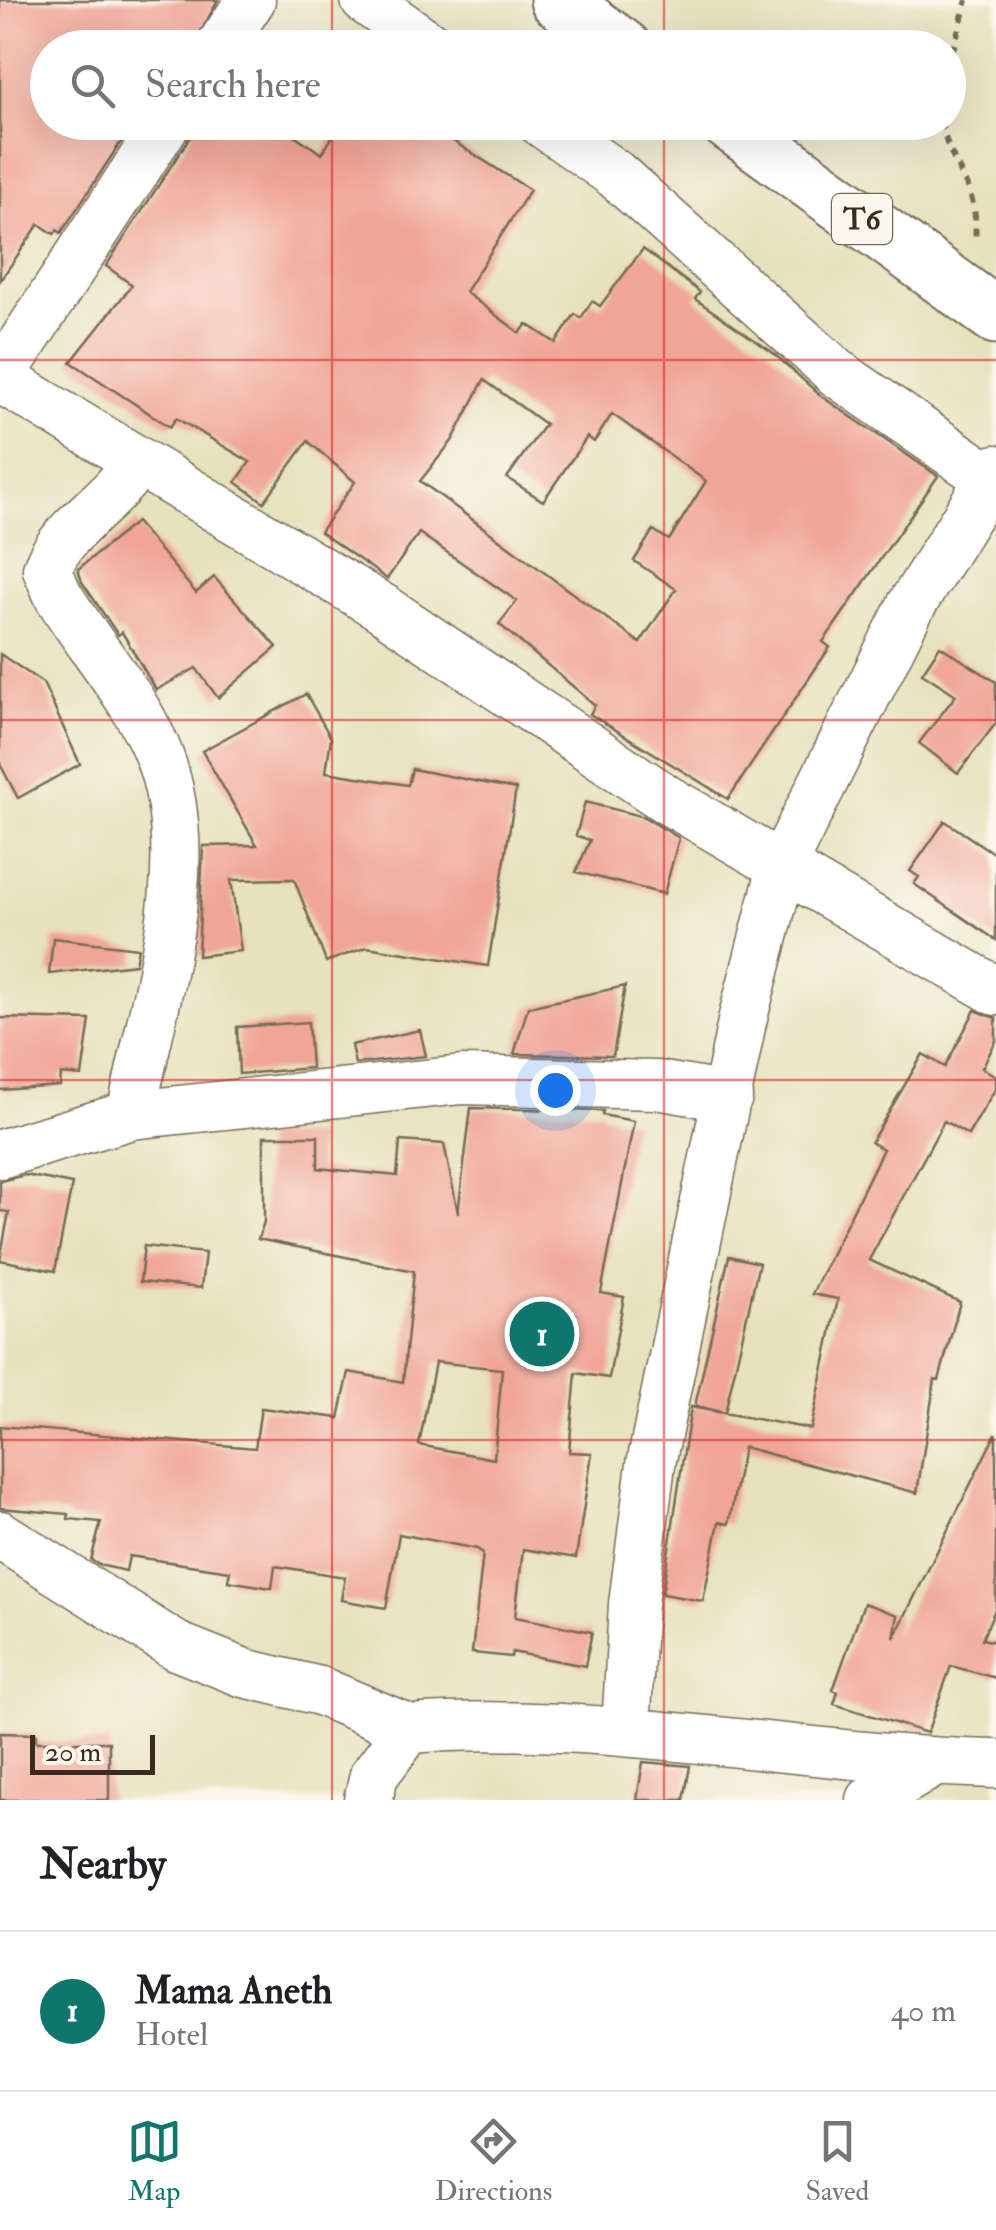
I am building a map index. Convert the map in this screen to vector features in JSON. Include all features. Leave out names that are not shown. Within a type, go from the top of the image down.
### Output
[{"type":"highway","points":[[558,0],[599,30]]},
{"type":"highway","name":"T6","points":[[753,140],[996,316]]},
{"type":"street","points":[[231,30],[251,0]]},
{"type":"street","points":[[364,0],[407,30]]},
{"type":"street","points":[[155,140],[0,377],[138,462],[254,526],[666,799],[996,991]]},
{"type":"street","points":[[567,140],[615,174],[837,374],[994,477],[911,606],[782,864],[750,987],[652,1464],[634,1604],[626,1732]]},
{"type":"street","points":[[131,1115],[160,986],[174,881],[171,792],[158,753],[58,595],[47,569],[58,542],[108,502],[138,462]]},
{"type":"street","points":[[0,1154],[131,1115],[462,1080],[657,1085],[728,1097]]},
{"type":"street","points":[[0,1536],[176,1646],[244,1673],[320,1691],[409,1728],[626,1732],[932,1762],[996,1764]]},
{"type":"street","points":[[368,1800],[374,1774],[409,1728]]},
{"type":"street","points":[[871,1800],[932,1762]]},
{"type":"path","points":[[959,30],[968,0]]},
{"type":"path","points":[[947,140],[972,190],[978,214],[974,254]]},
{"type":"building","points":[[0,0],[218,0],[202,30],[30,30],[30,140],[122,140],[61,233],[57,230],[54,234],[39,224],[0,281]]},
{"type":"building","points":[[188,140],[301,140],[322,154],[330,140],[451,140],[530,190],[465,292],[520,333],[527,324],[556,343],[575,314],[581,318],[592,301],[600,306],[643,249],[700,292],[695,299],[772,352],[821,396],[938,476],[823,642],[830,647],[728,799],[590,714],[595,705],[499,624],[517,601],[419,533],[387,579],[320,532],[355,482],[308,441],[264,502],[236,482],[250,462],[176,418],[170,427],[71,362],[132,285],[106,266]],"holes":[[[484,380],[545,424],[507,478],[543,501],[587,437],[594,442],[612,414],[706,481],[669,540],[653,530],[634,561],[676,589],[640,643],[420,481],[452,441]]]},
{"type":"building","points":[[136,522],[196,593],[214,577],[277,647],[218,698],[196,668],[156,690],[122,632],[118,635],[82,582],[78,569]]},
{"type":"building","points":[[940,646],[996,682],[996,723],[958,773],[919,743],[956,695],[922,673]]},
{"type":"building","points":[[0,654],[43,683],[80,764],[18,798],[0,764]]},
{"type":"building","points":[[306,694],[331,738],[326,772],[408,785],[412,769],[516,789],[488,966],[367,947],[326,962],[294,879],[231,880],[241,951],[198,956],[203,846],[257,845],[202,751]]},
{"type":"building","points":[[585,802],[644,817],[679,838],[664,894],[576,872],[590,840],[576,836]]},
{"type":"building","points":[[945,821],[996,855],[996,940],[914,884],[919,877],[910,871]]},
{"type":"building","points":[[53,938],[138,948],[135,964],[49,974]]},
{"type":"building","points":[[625,986],[613,1056],[514,1054],[528,1007]]},
{"type":"building","points":[[975,1010],[996,1018],[996,1041],[982,1068],[996,1076],[996,1088],[968,1135],[944,1121],[869,1260],[960,1302],[939,1380],[935,1379],[917,1493],[743,1447],[729,1524],[719,1522],[703,1601],[662,1594],[691,1407],[811,1429],[838,1299],[812,1294],[883,1149],[871,1142],[923,1054],[945,1067]]},
{"type":"building","points":[[0,1018],[90,1020],[82,1076],[61,1074],[60,1086],[0,1090]]},
{"type":"building","points":[[308,1022],[311,1068],[239,1074],[237,1027]]},
{"type":"building","points":[[420,1030],[426,1056],[355,1064],[351,1045]]},
{"type":"building","points":[[471,1108],[603,1111],[602,1115],[634,1121],[601,1293],[624,1297],[609,1378],[576,1373],[569,1452],[592,1453],[576,1558],[523,1549],[515,1617],[592,1632],[585,1666],[512,1652],[511,1657],[472,1653],[483,1553],[477,1549],[399,1534],[386,1608],[341,1600],[345,1577],[275,1566],[272,1588],[228,1581],[230,1571],[129,1556],[126,1571],[99,1565],[91,1560],[101,1522],[68,1519],[69,1514],[0,1508],[0,1426],[255,1448],[261,1408],[339,1418],[349,1372],[403,1382],[414,1271],[258,1239],[264,1222],[264,1136],[318,1136],[318,1168],[397,1176],[400,1141],[444,1144],[458,1213]],"holes":[[[435,1362],[502,1369],[494,1459],[419,1445]]]},
{"type":"building","points":[[25,1175],[72,1184],[55,1271],[0,1260],[9,1212],[0,1211],[0,1181]]},
{"type":"building","points":[[144,1246],[205,1253],[201,1288],[140,1282]]},
{"type":"building","points":[[729,1256],[759,1263],[725,1413],[695,1406]]},
{"type":"building","points":[[996,1433],[996,1607],[982,1639],[996,1642],[996,1678],[951,1666],[927,1733],[834,1704],[838,1692],[833,1690],[864,1603],[898,1615],[894,1638]]},
{"type":"building","points":[[0,1733],[36,1734],[36,1742],[109,1742],[109,1800],[0,1800]]},
{"type":"building","points":[[643,1762],[690,1766],[684,1800],[637,1800]]},
{"type":"place","name":"Mama Aneth","points":[[542,1334]]}]
